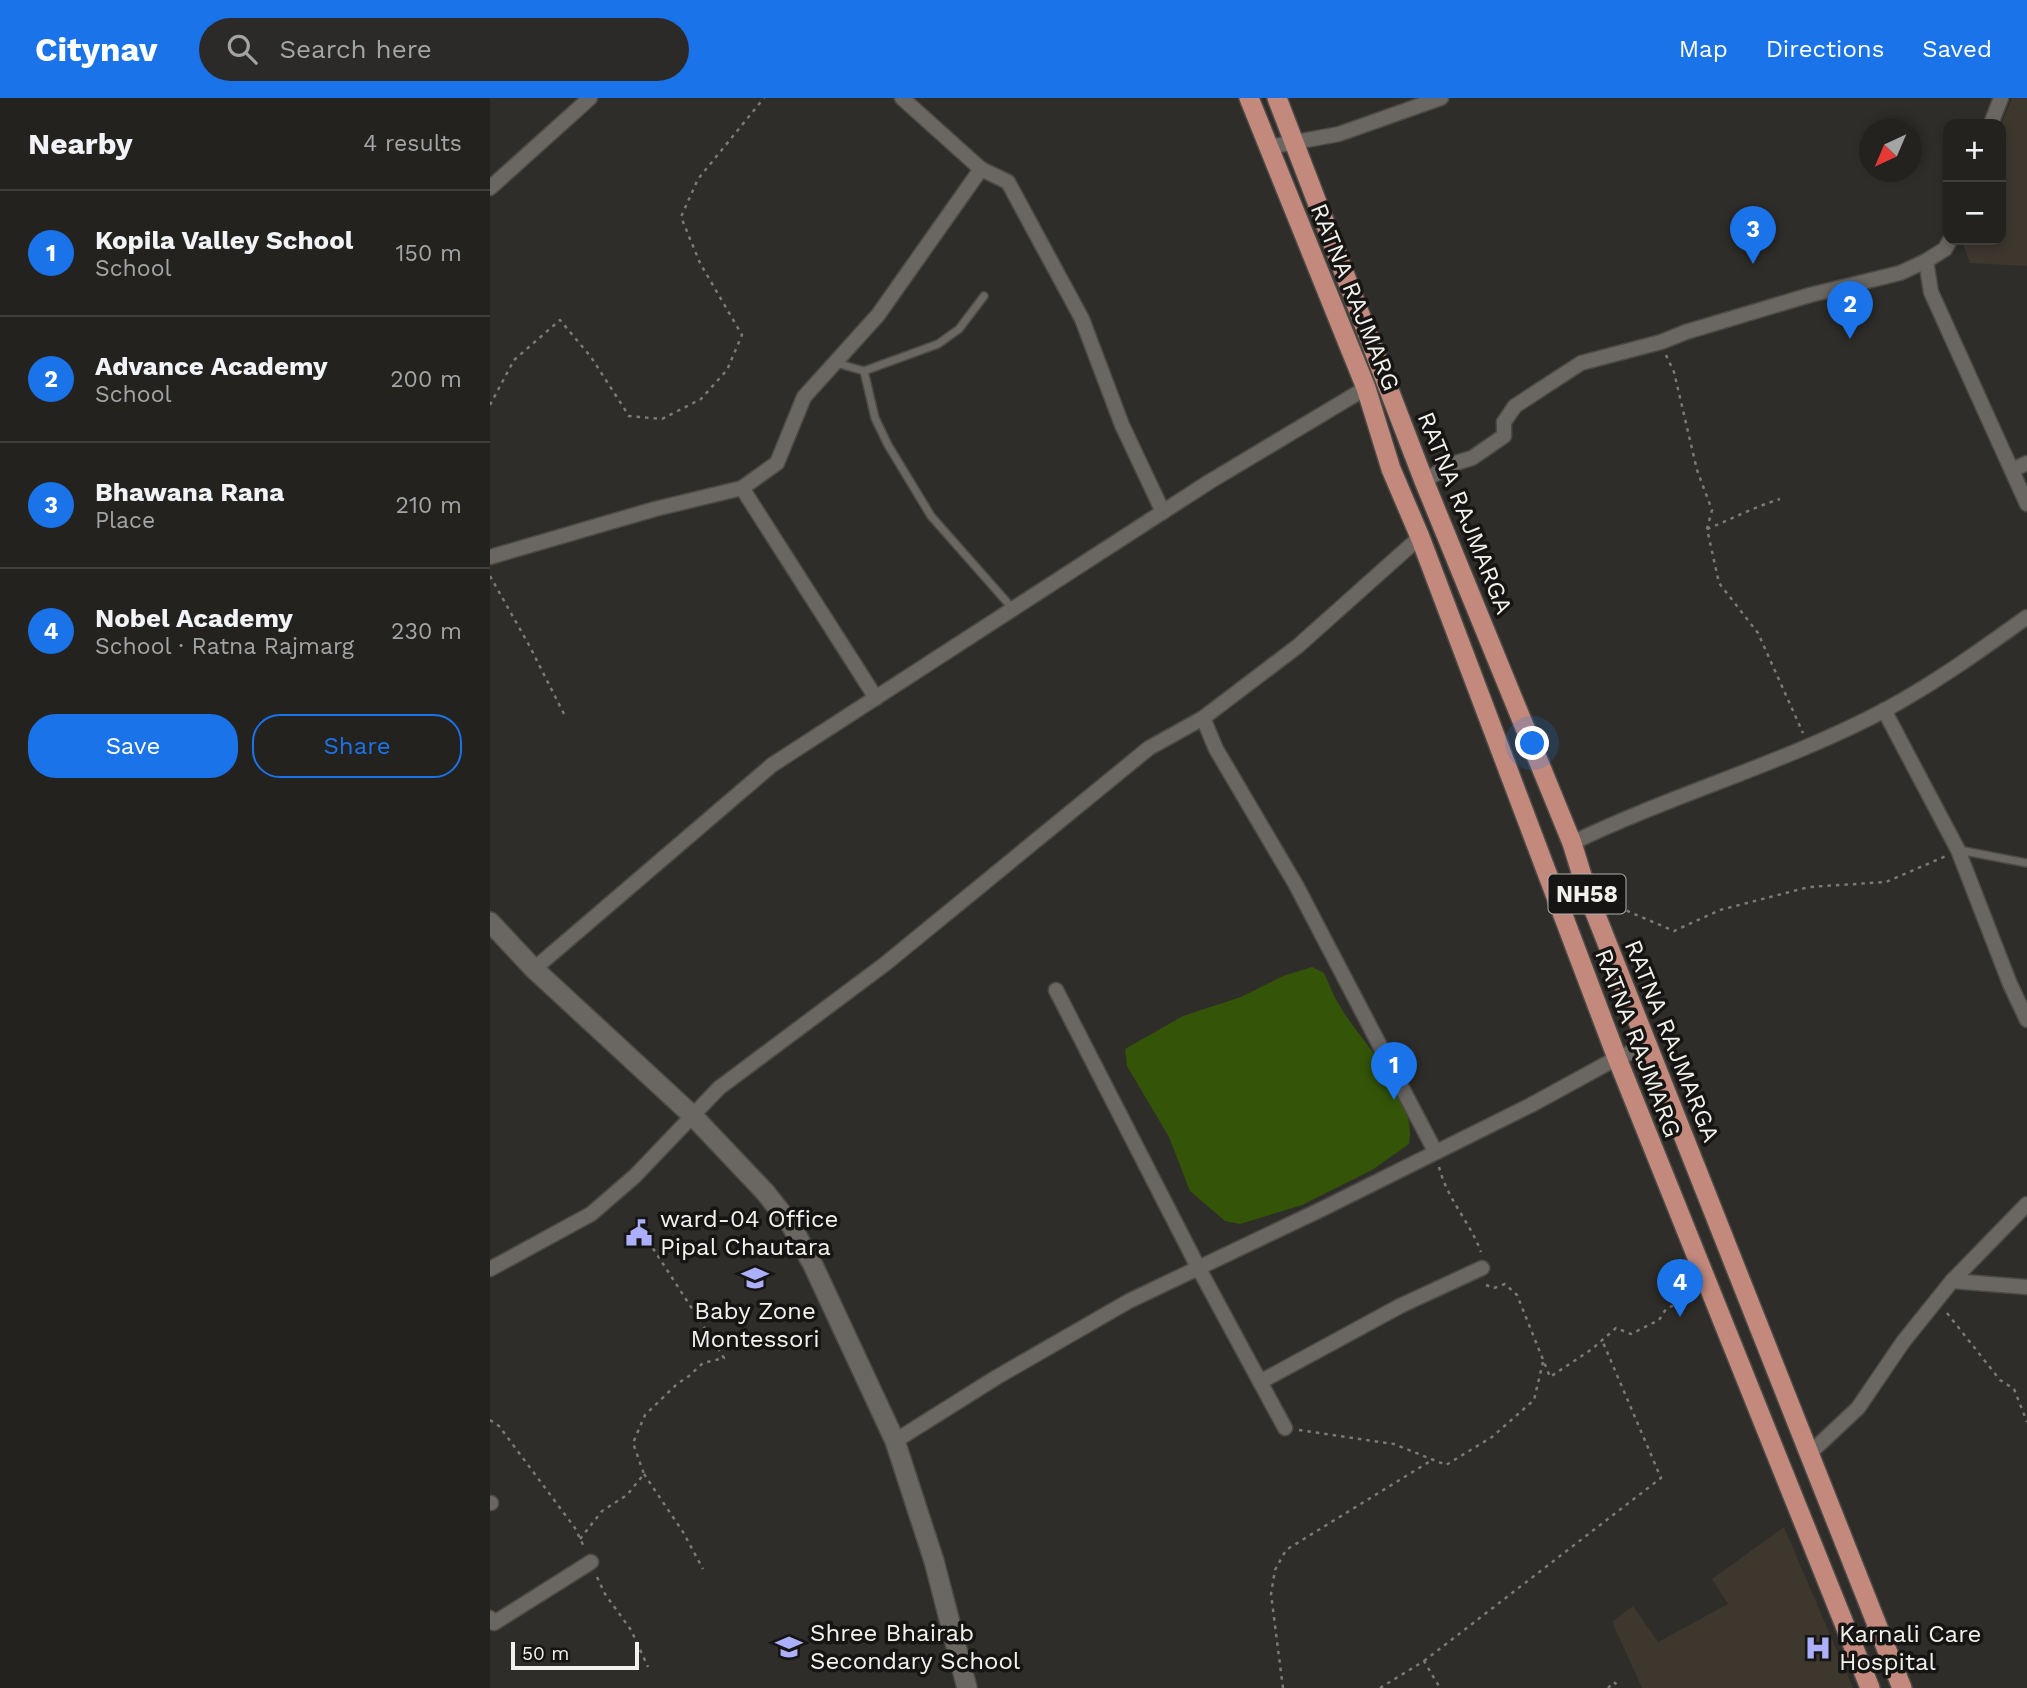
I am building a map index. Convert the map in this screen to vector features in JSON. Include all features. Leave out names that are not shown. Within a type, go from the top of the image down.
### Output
[{"type":"main road","name":"RATNA RAJMARG","points":[[1249,98],[1366,388],[1391,469],[1420,537],[1617,1058],[1870,1688]]},
{"type":"main road","name":"RATNA RAJMARGA","points":[[1277,98],[1424,481],[1572,843],[1588,895],[1902,1688]]},
{"type":"main road","points":[[1391,469],[1415,458]]},
{"type":"main road","points":[[490,922],[534,969],[693,1116],[765,1192],[791,1225],[813,1265],[895,1441],[934,1562],[967,1688]]},
{"type":"street","points":[[490,188],[590,98]]},
{"type":"street","points":[[902,98],[981,169],[1008,182],[1082,319],[1122,425],[1163,512]]},
{"type":"street","points":[[1269,147],[1339,134],[1441,98]]},
{"type":"street","points":[[1993,119],[2001,98]]},
{"type":"street","points":[[490,557],[655,509],[742,488],[777,463],[804,397],[878,314],[981,169]]},
{"type":"street","points":[[1424,481],[1452,464],[1472,458],[1504,436],[1504,422],[1516,406],[1581,363],[1661,342],[1797,299],[1900,273],[1926,261],[1947,245]]},
{"type":"street","points":[[1926,261],[1931,292],[2027,504]]},
{"type":"street","points":[[534,969],[772,765],[1163,512],[1366,388]]},
{"type":"street","points":[[2012,470],[2027,463]]},
{"type":"street","points":[[742,488],[876,698]]},
{"type":"street","points":[[490,1269],[591,1214],[635,1176],[719,1088],[884,964],[1149,748],[1203,718],[1298,646],[1420,537]]},
{"type":"street","points":[[1572,843],[1884,710],[1953,670],[2027,617]]},
{"type":"street","points":[[1884,710],[1958,849],[2010,984],[2027,1020]]},
{"type":"street","points":[[1203,718],[1216,749],[1296,885],[1435,1151]]},
{"type":"street","points":[[1056,990],[1198,1267],[1285,1428]]},
{"type":"street","points":[[895,1441],[997,1377],[1129,1301],[1322,1209],[1647,1045]]},
{"type":"street","points":[[1810,1453],[1858,1408],[1903,1342],[1952,1281],[2027,1205]]},
{"type":"street","points":[[1260,1382],[1400,1306],[1482,1268]]},
{"type":"street","points":[[1952,1281],[2027,1287]]},
{"type":"street","points":[[490,1618],[494,1623],[591,1562]]},
{"type":"lane","points":[[835,363],[864,371],[938,344],[959,329],[984,296]]},
{"type":"lane","points":[[864,371],[879,427],[931,516],[1013,609]]},
{"type":"lane","points":[[1958,849],[2027,863]]},
{"type":"path","points":[[490,405],[514,360],[560,320],[591,357],[629,416],[662,419],[701,398],[727,370],[742,335],[700,263],[681,217],[698,180],[764,98]]},
{"type":"path","points":[[1661,342],[1674,372],[1697,470],[1712,510],[1707,529],[1719,583],[1758,634],[1808,744]]},
{"type":"path","points":[[1707,529],[1743,515],[1752,508],[1780,499]]},
{"type":"path","points":[[490,576],[565,716]]},
{"type":"path","points":[[1588,895],[1674,931],[1720,910],[1808,887],[1886,882],[1958,849]]},
{"type":"path","points":[[1435,1151],[1444,1184],[1476,1237],[1483,1258],[1485,1284],[1494,1288],[1505,1284],[1517,1295],[1550,1377],[1616,1328],[1631,1334],[1659,1320],[1666,1309],[1708,1288]]},
{"type":"path","points":[[645,1236],[724,1359],[703,1363],[677,1384],[645,1415],[633,1443],[644,1474],[683,1532],[703,1569]]},
{"type":"path","points":[[1937,1300],[2000,1380],[2014,1389],[2027,1422]]},
{"type":"path","points":[[1380,1688],[1424,1661],[1661,1478],[1602,1340]]},
{"type":"path","points":[[1285,1428],[1394,1444],[1446,1465],[1492,1437],[1534,1399],[1543,1362]]},
{"type":"path","points":[[490,1420],[499,1426],[575,1528],[605,1594],[631,1630],[648,1667]]},
{"type":"path","points":[[1283,1688],[1271,1594],[1275,1570],[1286,1550],[1432,1460]]},
{"type":"path","points":[[580,1539],[601,1511],[626,1495],[644,1474]]},
{"type":"path","points":[[1424,1661],[1440,1688]]},
{"type":"path","points":[[1608,1688],[1614,1682],[1620,1688]]},
{"type":"shaded area","points":[[2012,98],[2027,98],[2027,266],[1970,263],[1964,247],[2006,245],[2006,119],[2003,119]]},
{"type":"shaded area","points":[[1784,1527],[1853,1688],[1642,1688],[1612,1622],[1633,1606],[1658,1642],[1728,1604],[1712,1579]]},
{"type":"green space","points":[[1312,967],[1324,973],[1348,1019],[1397,1088],[1405,1106],[1409,1144],[1372,1170],[1302,1205],[1240,1224],[1225,1221],[1190,1191],[1169,1137],[1127,1066],[1125,1049],[1183,1016],[1241,997],[1283,976]]},
{"type":"place","name":"Bhawana Rana","points":[[1753,264]]},
{"type":"place","name":"Advance Academy","points":[[1850,339]]},
{"type":"place","name":"Kopila Valley School","points":[[1394,1100]]},
{"type":"place","name":"ward-04 Office Pipal Chautara","points":[[639,1233]]},
{"type":"place","name":"Baby Zone Montessori","points":[[755,1278]]},
{"type":"place","name":"Nobel Academy","points":[[1680,1317]]},
{"type":"place","name":"Shree Bhairab Secondary School","points":[[789,1647]]},
{"type":"place","name":"Karnali Care Hospital","points":[[1818,1648]]}]
